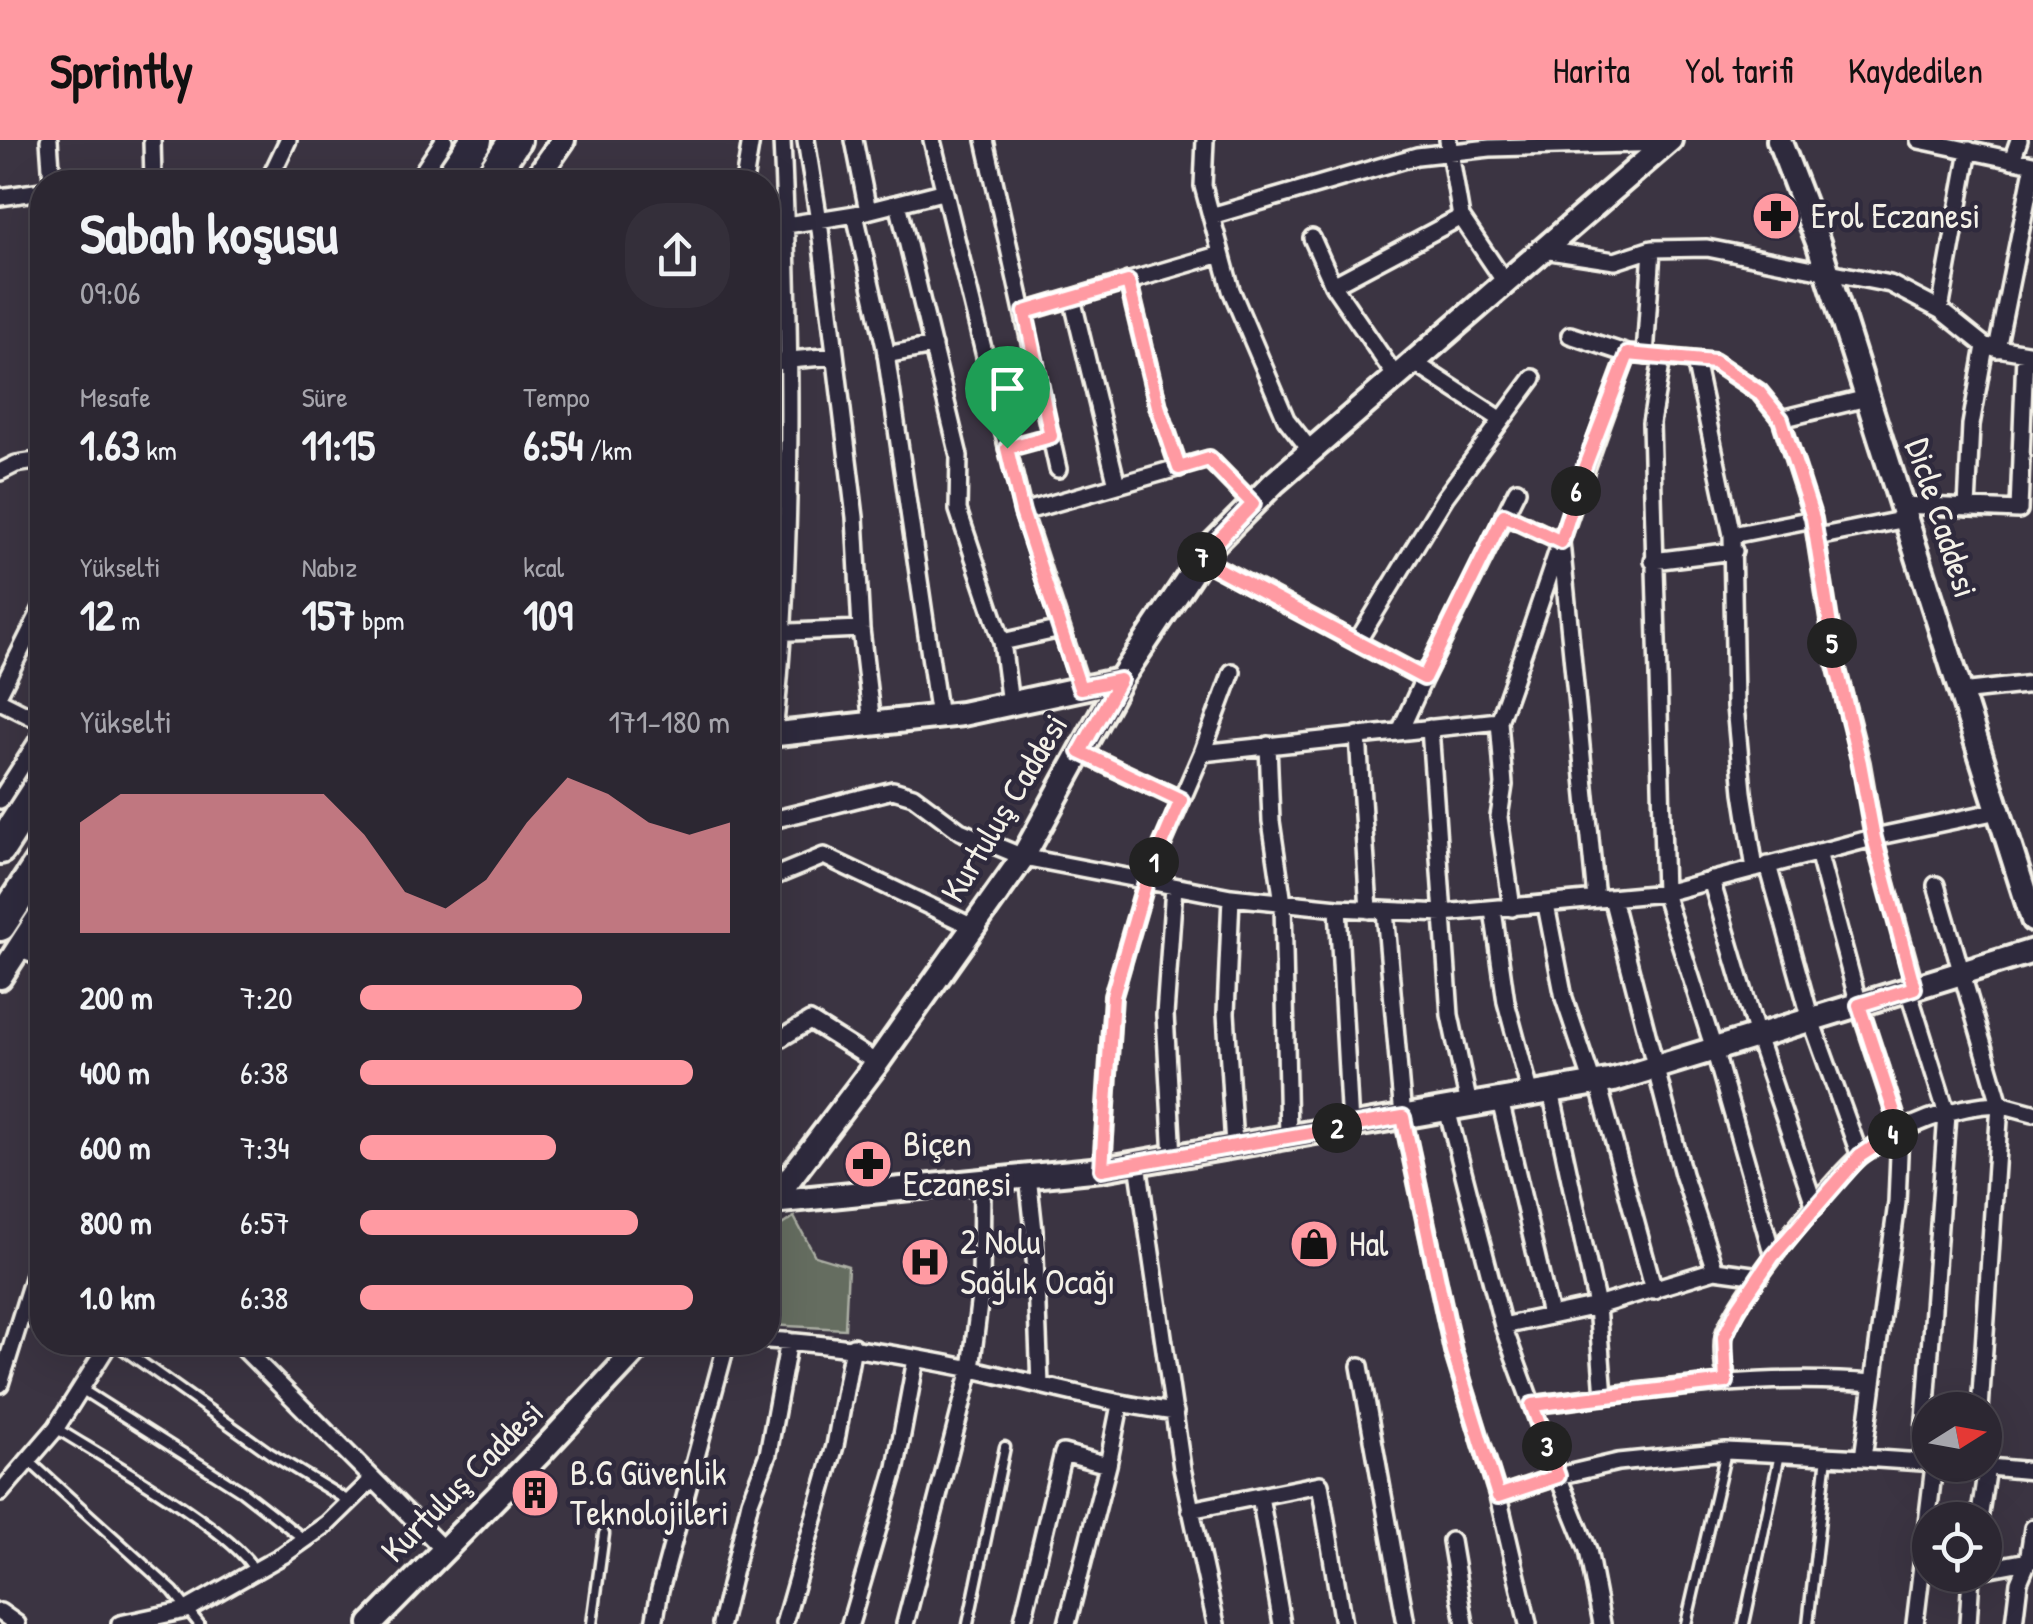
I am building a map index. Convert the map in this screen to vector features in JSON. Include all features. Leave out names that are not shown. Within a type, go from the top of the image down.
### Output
[{"type":"highway","points":[[455,170],[476,140]]},
{"type":"highway","points":[[495,170],[515,140]]},
{"type":"highway","points":[[0,848],[30,802]]},
{"type":"highway","points":[[9,937],[30,889]]},
{"type":"main road","points":[[542,170],[563,140]]},
{"type":"main road","name":"Dicle Caddesi","points":[[1779,140],[1828,273],[2033,920]]},
{"type":"main road","name":"Kurtuluş Caddesi","points":[[780,1191],[877,1063],[1023,857],[1120,680],[1200,559],[1311,451],[1668,142]]},
{"type":"main road","points":[[780,734],[939,717],[1120,680]]},
{"type":"main road","points":[[0,977],[9,937],[30,921]]},
{"type":"main road","points":[[780,1203],[1102,1169],[1596,1084],[2033,951]]},
{"type":"main road","name":"Kurtuluş Caddesi","points":[[371,1624],[632,1355]]},
{"type":"street","points":[[50,140],[51,170]]},
{"type":"street","points":[[152,140],[153,170]]},
{"type":"street","points":[[274,170],[288,140]]},
{"type":"street","points":[[424,170],[444,140]]},
{"type":"street","points":[[746,170],[751,140]]},
{"type":"street","points":[[780,595],[791,488],[782,140]]},
{"type":"street","points":[[806,140],[820,221],[854,518],[872,724]]},
{"type":"street","points":[[854,140],[939,717]]},
{"type":"street","points":[[932,140],[1022,512],[1080,688]]},
{"type":"street","points":[[985,140],[1058,469]]},
{"type":"street","points":[[1205,140],[1203,186],[1231,290],[1286,419],[1311,451]]},
{"type":"street","points":[[1919,140],[2033,166],[1971,425],[1967,508]]},
{"type":"street","points":[[2012,160],[2019,140]]},
{"type":"street","points":[[1211,216],[1448,146],[1668,142]]},
{"type":"street","points":[[1448,146],[1461,217],[1505,282]]},
{"type":"street","points":[[1940,310],[1969,150]]},
{"type":"street","points":[[0,196],[30,192]]},
{"type":"street","points":[[780,227],[942,192]]},
{"type":"street","points":[[898,203],[960,456],[958,510],[1002,642],[1010,704]]},
{"type":"street","points":[[1333,285],[1461,217]]},
{"type":"street","points":[[1312,238],[1333,285],[1405,370],[1502,420]]},
{"type":"street","points":[[1543,250],[1615,261],[1652,249],[1707,248],[1890,284],[1940,310],[1991,347],[2029,354],[2019,510],[1904,512],[1817,537]]},
{"type":"street","points":[[1652,249],[1652,561],[1664,892],[1773,1256]]},
{"type":"street","points":[[1025,312],[1221,254]]},
{"type":"street","points":[[1128,282],[1158,406],[1179,468]]},
{"type":"street","points":[[1072,298],[1117,485]]},
{"type":"street","points":[[1570,335],[1628,354],[1714,362],[1759,392],[1781,419],[1813,518],[1836,664],[1874,838],[1947,1114],[1932,1392]]},
{"type":"street","points":[[886,355],[933,346]]},
{"type":"street","points":[[1512,908],[1499,818],[1504,785],[1499,721],[1582,474],[1628,354]]},
{"type":"street","points":[[780,361],[834,356]]},
{"type":"street","points":[[1695,361],[1733,543],[1735,706],[1743,792],[1762,867],[1811,1020],[1860,1156]]},
{"type":"street","points":[[1358,642],[1446,497],[1533,378]]},
{"type":"street","points":[[1781,419],[1868,398]]},
{"type":"street","points":[[1007,448],[1051,436]]},
{"type":"street","points":[[1022,512],[1209,459],[1253,504]]},
{"type":"street","points":[[0,472],[30,462]]},
{"type":"street","points":[[1400,731],[1517,490]]},
{"type":"street","points":[[1504,515],[1561,542]]},
{"type":"street","points":[[1652,561],[1733,543],[1813,518]]},
{"type":"street","points":[[1561,542],[1604,898],[1683,1174],[1716,1270]]},
{"type":"street","points":[[1200,559],[1424,678]]},
{"type":"street","points":[[1002,642],[1061,628]]},
{"type":"street","points":[[780,634],[861,629]]},
{"type":"street","points":[[0,692],[30,632]]},
{"type":"street","points":[[1102,1169],[1113,996],[1146,882],[1232,672]]},
{"type":"street","points":[[1960,692],[2033,684]]},
{"type":"street","points":[[0,701],[30,716]]},
{"type":"street","points":[[1202,752],[1499,721]]},
{"type":"street","points":[[1430,728],[1458,1107],[1502,1326],[1588,1550],[1602,1624]]},
{"type":"street","points":[[1358,736],[1403,1117],[1453,1351],[1498,1496],[1528,1624]]},
{"type":"street","points":[[1268,745],[1271,821],[1283,903],[1288,1137]]},
{"type":"street","points":[[1080,752],[1181,800]]},
{"type":"street","points":[[0,800],[30,753]]},
{"type":"street","points":[[780,818],[893,790],[913,796],[960,832],[1023,857],[1231,898],[1443,913],[1664,892],[1998,811]]},
{"type":"street","points":[[1818,852],[1859,1005],[1900,1130],[1897,1202],[1863,1458]]},
{"type":"street","points":[[780,875],[824,856],[974,926]]},
{"type":"street","points":[[1712,880],[1757,1036],[1815,1207]]},
{"type":"street","points":[[1936,885],[2000,1104],[1981,1392]]},
{"type":"street","points":[[1173,1157],[1165,1015],[1174,887]]},
{"type":"street","points":[[1231,898],[1226,1013],[1234,1146]]},
{"type":"street","points":[[1546,904],[1564,998],[1596,1084],[1654,1290]]},
{"type":"street","points":[[1338,908],[1350,1126]]},
{"type":"street","points":[[1493,910],[1506,1002],[1541,1093],[1597,1306],[1604,1396]]},
{"type":"street","points":[[780,1039],[810,1021],[877,1063]]},
{"type":"street","points":[[1500,1100],[1550,1315]]},
{"type":"street","points":[[1726,1382],[1724,1337],[1760,1276],[1860,1156],[1900,1130],[1972,1105],[2000,1104],[2033,1112]]},
{"type":"street","points":[[1138,1163],[1190,1510],[1216,1624]]},
{"type":"street","points":[[1028,1176],[1040,1385]]},
{"type":"street","points":[[906,1624],[971,1369],[981,1288],[982,1181]]},
{"type":"street","points":[[1502,1326],[1597,1306],[1716,1270],[1760,1276]]},
{"type":"street","points":[[0,1384],[30,1288]]},
{"type":"street","points":[[780,1341],[853,1346],[971,1369],[1120,1405],[1175,1412]]},
{"type":"street","points":[[721,1624],[750,1501],[768,1454],[789,1341]]},
{"type":"street","points":[[784,1624],[835,1446],[853,1346]]},
{"type":"street","points":[[0,1492],[56,1428],[103,1355]]},
{"type":"street","points":[[250,1355],[444,1550]]},
{"type":"street","points":[[654,1624],[723,1355]]},
{"type":"street","points":[[850,1624],[896,1467],[916,1358]]},
{"type":"street","points":[[1360,1366],[1406,1624]]},
{"type":"street","points":[[1532,1405],[1726,1382],[1814,1378],[1873,1383]]},
{"type":"street","points":[[1068,1624],[1120,1405]]},
{"type":"street","points":[[1498,1496],[1618,1462],[1726,1451],[1912,1462]]},
{"type":"street","points":[[1022,1624],[1063,1453],[1108,1465]]},
{"type":"street","points":[[2002,1468],[2033,1470]]},
{"type":"street","points":[[120,1624],[186,1610],[306,1540],[372,1480]]},
{"type":"street","points":[[1190,1510],[1320,1484],[1343,1624]]},
{"type":"street","points":[[1260,1496],[1282,1624]]},
{"type":"street","points":[[2014,1624],[2019,1582],[2030,1560],[2033,1528]]},
{"type":"street","points":[[1451,1542],[1465,1624]]},
{"type":"street","points":[[2002,1566],[2030,1560]]},
{"type":"street","points":[[1915,1624],[1922,1592]]},
{"type":"street","points":[[1968,1624],[1971,1592]]},
{"type":"street","points":[[0,1612],[16,1624]]},
{"type":"lane","points":[[131,1355],[350,1503]]},
{"type":"lane","points":[[81,1388],[242,1492],[306,1540]]},
{"type":"lane","points":[[56,1428],[170,1499],[244,1555],[254,1570]]},
{"type":"lane","points":[[968,1624],[1005,1447]]},
{"type":"lane","points":[[1686,1624],[1726,1451]]},
{"type":"lane","points":[[1744,1624],[1780,1454]]},
{"type":"lane","points":[[1808,1624],[1827,1456]]},
{"type":"lane","points":[[28,1460],[174,1591],[199,1624]]},
{"type":"lane","points":[[592,1624],[604,1534]]},
{"type":"shaded area","points":[[794,1217],[815,1256],[848,1266],[845,1329],[780,1326],[780,1226]]},
{"type":"place","name":"Erol Eczanesi","points":[[1776,216]]},
{"type":"place","name":"Biçen Eczanesi","points":[[868,1164]]},
{"type":"place","name":"Hal","points":[[1314,1244]]},
{"type":"place","name":"2 Nolu Sağlık Ocağı","points":[[925,1262]]},
{"type":"place","name":"B.G Güvenlik Teknolojileri","points":[[535,1493]]},
{"type":"route","points":[[1128,282],[1158,406],[1179,468],[1209,459],[1253,504],[1200,559],[1424,678],[1504,515],[1561,542],[1582,474],[1628,354],[1714,362],[1759,392],[1781,419],[1813,518],[1836,664],[1874,838],[1914,988],[1859,1005],[1900,1130],[1860,1156],[1773,1256],[1738,1308],[1724,1337],[1726,1382],[1532,1405],[1558,1476],[1498,1496],[1453,1351],[1403,1117],[1102,1169],[1113,996],[1146,882],[1181,800],[1080,752],[1120,680],[1080,688],[1022,512],[1007,448],[1051,436],[1025,312],[1128,282]]}]
